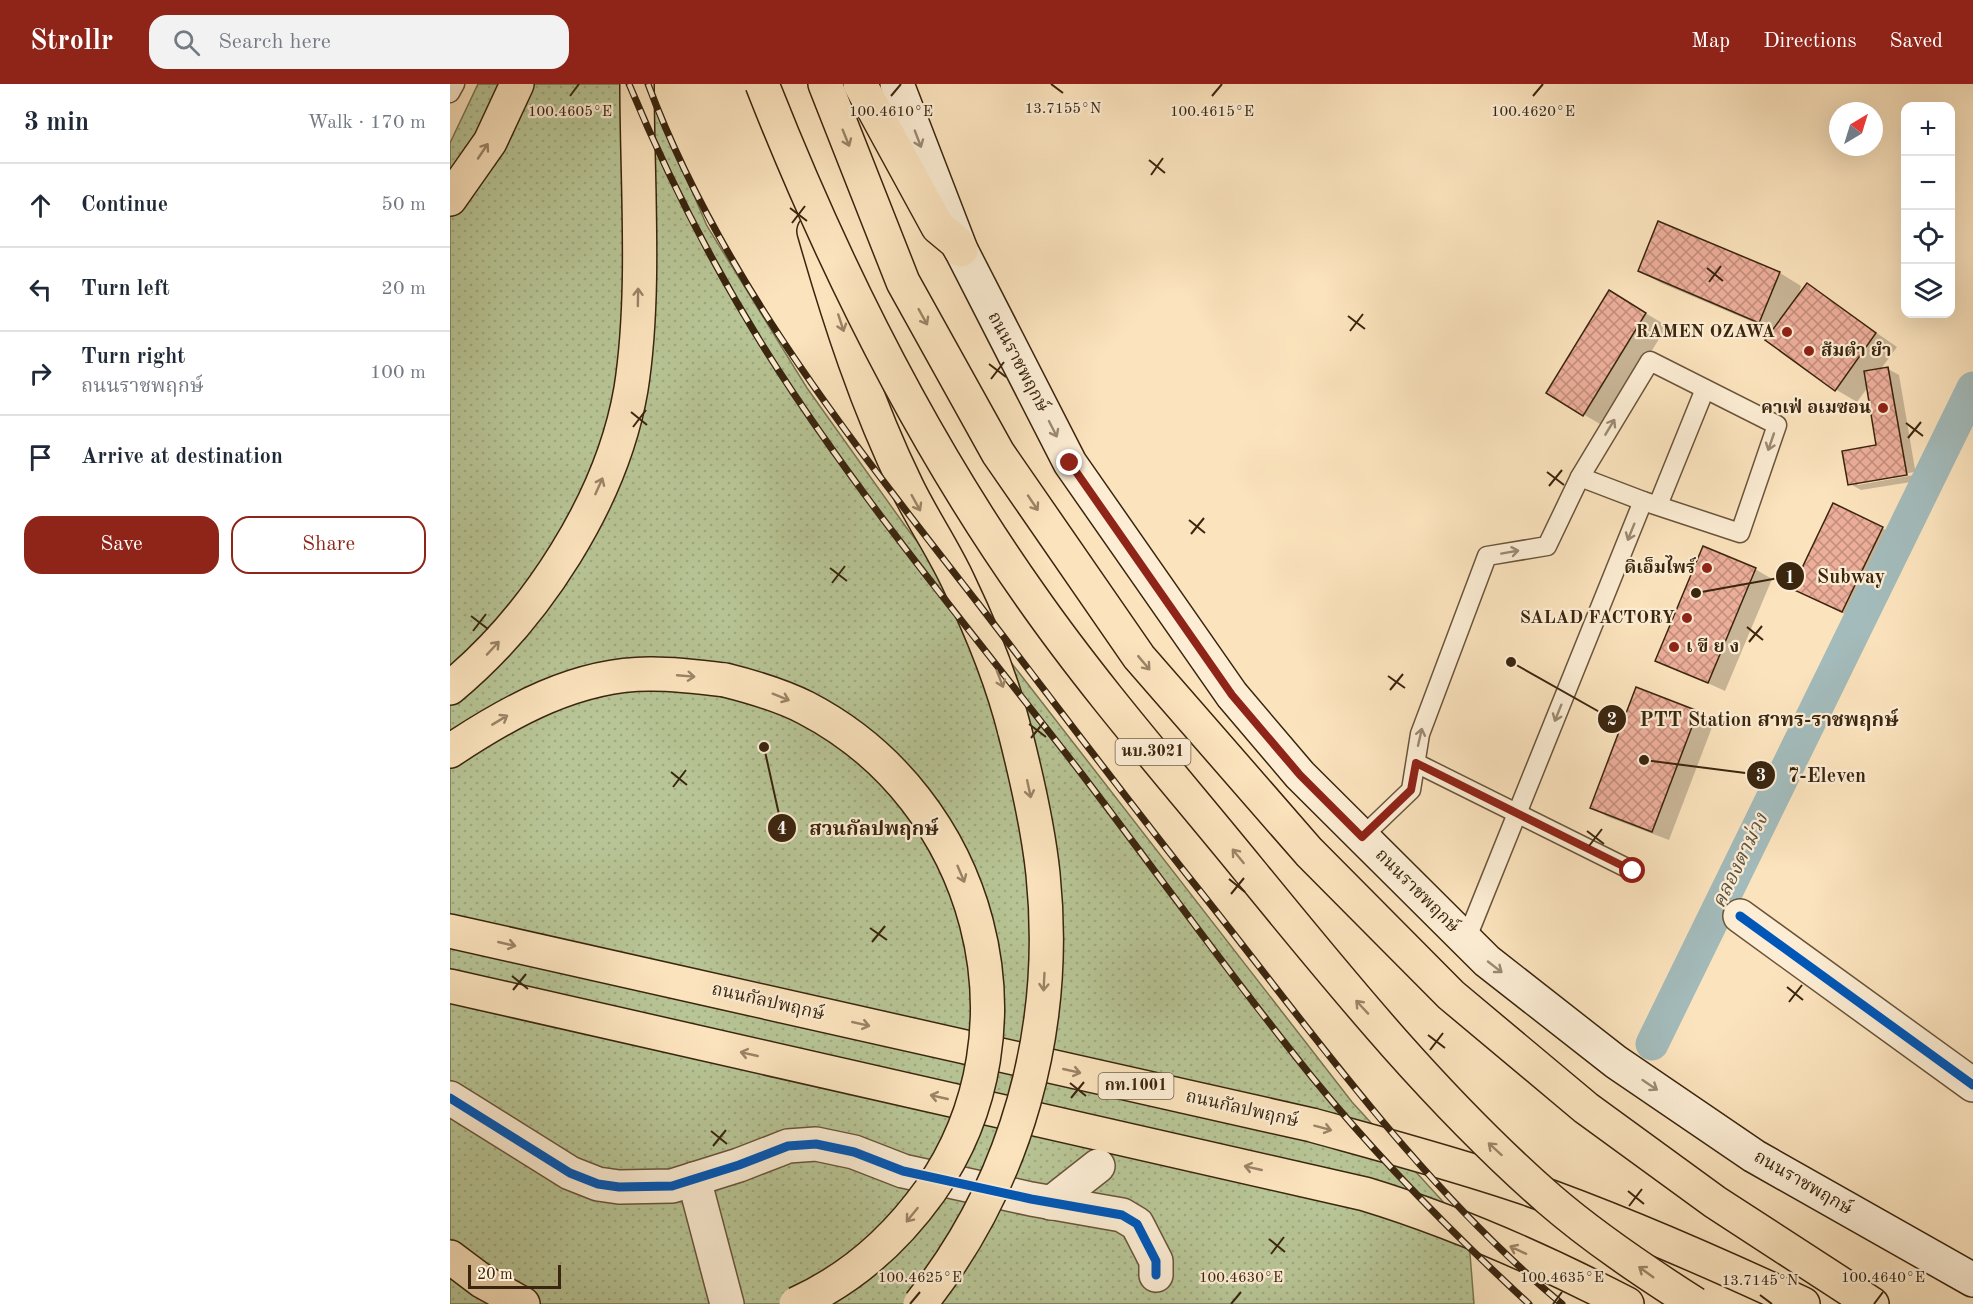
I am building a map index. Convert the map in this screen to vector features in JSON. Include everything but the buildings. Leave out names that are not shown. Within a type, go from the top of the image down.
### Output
[{"type":"main road","points":[[450,199],[490,142],[517,84]]},
{"type":"main road","points":[[450,688],[489,652],[547,581],[575,538],[618,440],[630,390],[637,337],[637,84]]},
{"type":"main road","name":"นบ.3021","points":[[762,84],[790,156],[834,253],[873,332],[926,429],[988,534],[1079,661],[1352,996],[1482,1137],[1552,1201],[1662,1283],[1695,1304]]},
{"type":"main road","points":[[777,84],[811,222],[851,354],[876,418],[908,488],[959,582],[986,642],[1005,691],[1038,830],[1046,940],[1041,1021],[1026,1099],[1015,1138],[972,1231],[945,1273],[920,1304]]},
{"type":"main road","name":"นบ.3021","points":[[825,84],[903,282],[999,453],[1139,657],[1309,852],[1451,995],[1586,1108],[1715,1202],[1872,1304]]},
{"type":"main road","points":[[860,84],[938,227],[956,242],[961,250]]},
{"type":"main road","name":"ถนนราชพฤกษ์","points":[[897,84],[961,250],[1070,463],[1232,695],[1300,775],[1487,961],[1616,1062],[1754,1156],[1973,1280]]},
{"type":"main road","points":[[450,751],[511,714],[547,696],[582,684],[618,676],[651,674],[725,680],[781,696],[808,709],[854,740],[895,777],[930,820],[957,866],[971,898],[986,967],[988,1000],[982,1070],[971,1111],[959,1142],[939,1177],[901,1228],[878,1251],[828,1287],[796,1304]]},
{"type":"main road","points":[[1740,916],[1973,1085]]},
{"type":"main road","name":"ถนนกัลปพฤกษ์","points":[[450,931],[1312,1125],[1430,1157],[1527,1189],[1614,1223],[1803,1304]]},
{"type":"main road","points":[[450,986],[1365,1194],[1426,1213],[1500,1242],[1627,1304]]},
{"type":"main road","points":[[450,1098],[570,1173],[598,1184],[619,1187],[672,1186],[788,1146],[816,1144],[854,1152],[903,1171],[1051,1203],[1122,1215],[1137,1224],[1156,1261],[1156,1275]]},
{"type":"main road","points":[[1051,1203],[1098,1166]]},
{"type":"main road","points":[[694,1179],[727,1304]]},
{"type":"main road","points":[[450,1257],[483,1281],[523,1304]]},
{"type":"lane","points":[[450,93],[455,84]]},
{"type":"lane","points":[[1362,837],[1411,790],[1420,734],[1487,556],[1547,546],[1580,477],[1650,361],[1777,425],[1740,533],[1580,477]]},
{"type":"lane","points":[[1466,940],[1517,813],[1651,503],[1705,389]]},
{"type":"lane","points":[[1416,763],[1633,871]]},
{"type":"green space","points":[[478,84],[646,84],[707,226],[807,388],[906,527],[1352,1102],[1468,1229],[1474,1304],[450,1304],[450,143]]},
{"type":"waterway","name":"คลองตาม่วง","points":[[1652,1044],[1973,388]]},
{"type":"railway","points":[[629,84],[684,204],[725,282],[794,394],[862,491],[1081,773],[1312,1077],[1417,1195],[1529,1304]]},
{"type":"railway","points":[[648,84],[678,156],[712,224],[751,291],[792,355],[882,480],[1134,808],[1364,1100],[1458,1206],[1509,1257],[1562,1304]]},
{"type":"cycle path","points":[[1740,916],[1973,1085]]},
{"type":"cycle path","points":[[450,1098],[570,1173],[598,1184],[619,1187],[672,1186],[739,1165],[788,1146],[816,1144],[854,1152],[903,1171],[1031,1199],[1122,1215],[1137,1224],[1156,1261],[1156,1275]]},
{"type":"place","name":"RAMEN OZAWA","points":[[1787,332]]},
{"type":"place","name":"ส้มตำ ยำ","points":[[1809,351]]},
{"type":"place","name":"คาเฟ่ อเมซอน","points":[[1883,408]]},
{"type":"place","name":"ดิเอ็มไพร์","points":[[1707,568]]},
{"type":"place","name":"Subway","points":[[1696,593]]},
{"type":"place","name":"SALAD FACTORY","points":[[1687,618]]},
{"type":"place","name":"เ ขี ย ง","points":[[1674,647]]},
{"type":"place","name":"PTT Station สาทร-ราชพฤกษ์","points":[[1511,662]]},
{"type":"place","name":"สวนกัลปพฤกษ์","points":[[764,747]]},
{"type":"place","name":"7-Eleven","points":[[1644,760]]},
{"type":"route","points":[[1070,463],[1232,695],[1300,775],[1362,837],[1411,790],[1416,763],[1633,871]]}]
